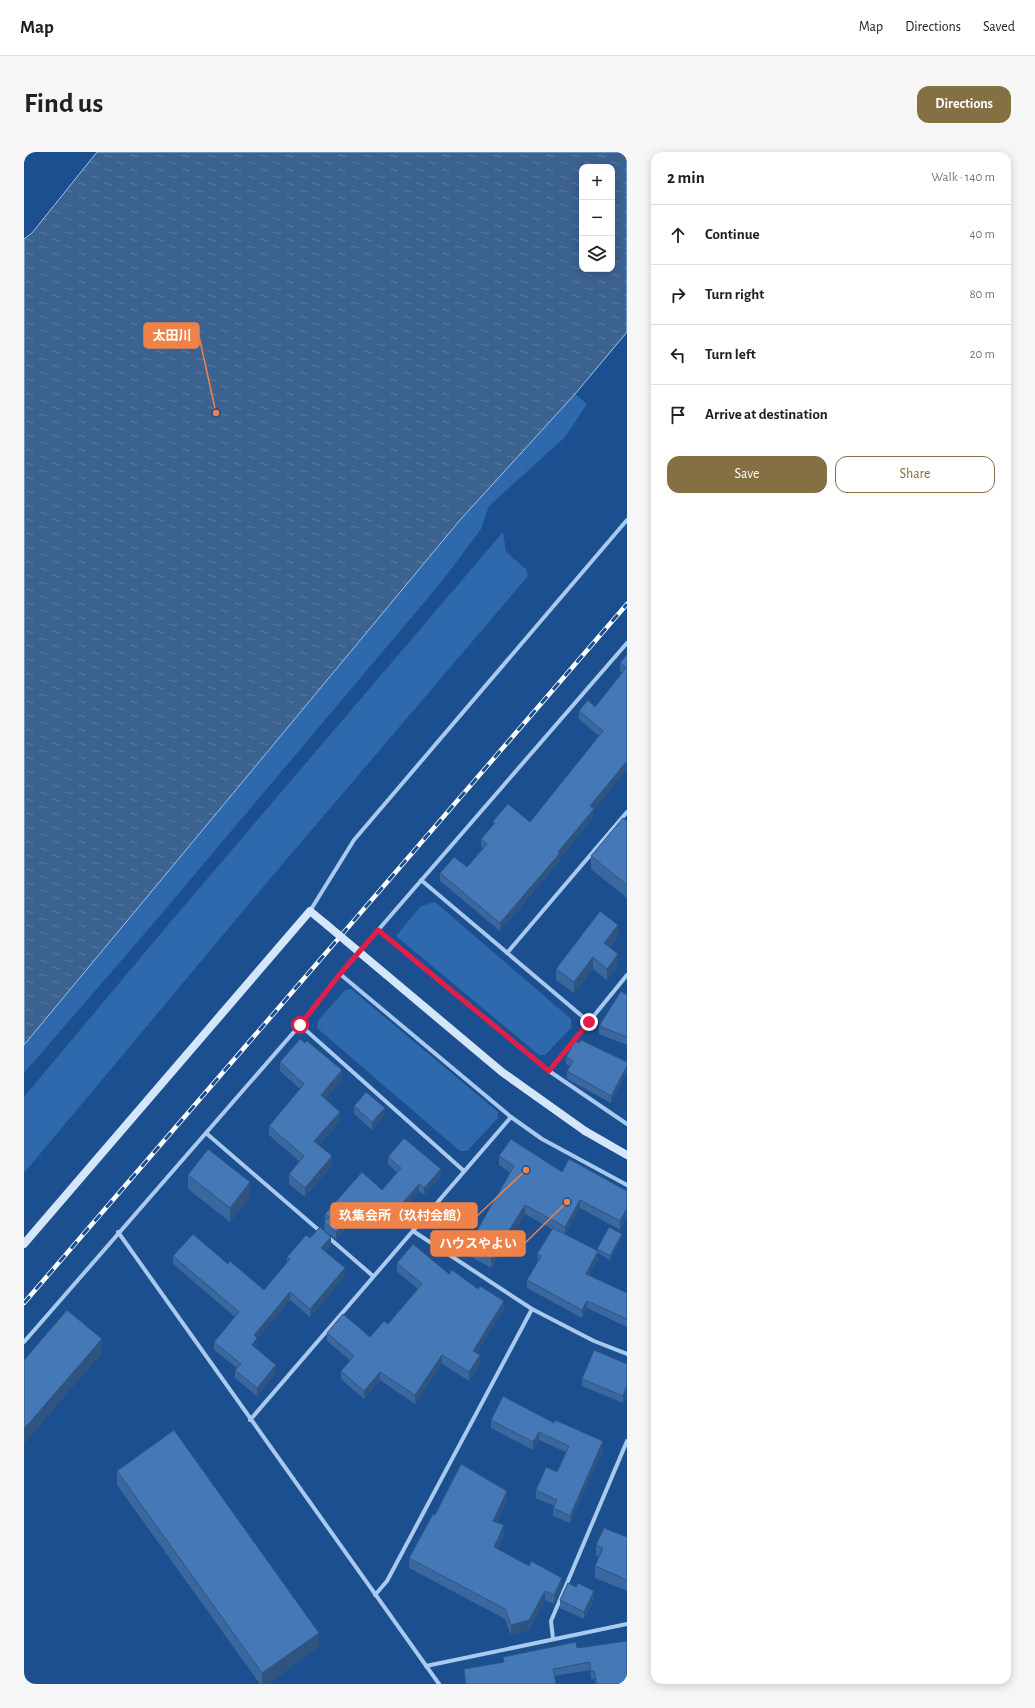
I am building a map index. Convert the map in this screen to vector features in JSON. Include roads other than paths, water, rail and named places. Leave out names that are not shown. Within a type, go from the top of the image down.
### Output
[{"type":"street","points":[[24,1244],[310,911],[354,840],[627,520]]},
{"type":"street","points":[[24,1342],[118,1232],[300,1025],[340,974],[627,643]]},
{"type":"street","points":[[507,953],[627,812]]},
{"type":"street","points":[[421,880],[589,1022]]},
{"type":"street","points":[[310,911],[502,1072],[585,1131],[627,1155]]},
{"type":"street","points":[[378,930],[549,1071],[627,1124]]},
{"type":"street","points":[[340,974],[511,1117],[542,1139],[627,1185]]},
{"type":"street","points":[[549,1071],[626,978]]},
{"type":"street","points":[[300,1025],[464,1171]]},
{"type":"street","points":[[250,1420],[511,1117]]},
{"type":"street","points":[[206,1132],[373,1276]]},
{"type":"street","points":[[413,1231],[532,1309],[594,1341],[627,1354]]},
{"type":"street","points":[[118,1232],[250,1420],[439,1684]]},
{"type":"street","points":[[375,1594],[387,1581],[532,1309]]},
{"type":"street","points":[[553,1639],[551,1621],[627,1441]]},
{"type":"street","points":[[426,1666],[627,1624]]},
{"type":"water","points":[[97,152],[627,152],[627,332],[575,394],[460,520],[24,1045],[24,239],[32,233]]},
{"type":"railway","points":[[24,1303],[627,604]]},
{"type":"place","name":"太田川","points":[[216,413]]},
{"type":"place","name":"玖集会所（玖村会館）","points":[[526,1170]]},
{"type":"place","name":"ハウスやよい","points":[[567,1202]]}]
